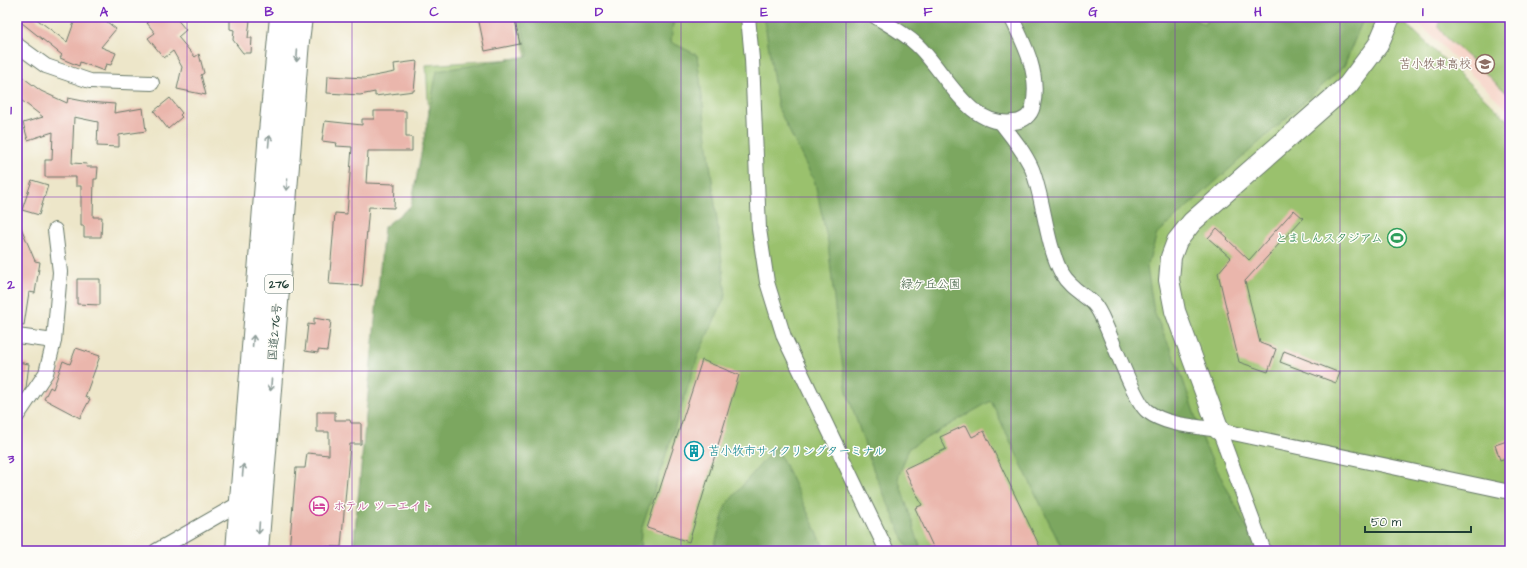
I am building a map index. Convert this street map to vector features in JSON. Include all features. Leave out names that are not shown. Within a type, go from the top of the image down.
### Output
[{"type":"highway","name":"国道276号","points":[[257,551],[250,504],[269,140],[281,17]]},
{"type":"highway","name":"国道276号","points":[[237,551],[250,504],[298,41],[302,17]]},
{"type":"street","points":[[748,17],[752,59],[759,229],[766,282],[784,338],[887,551]]},
{"type":"street","points":[[876,17],[917,44],[958,96],[984,118],[1002,124],[1022,121],[1032,111],[1036,92],[1035,79],[1026,46],[1011,17]]},
{"type":"street","points":[[1264,551],[1175,311],[1169,280],[1171,257],[1177,241],[1192,222],[1348,85],[1378,45],[1390,17]]},
{"type":"street","points":[[17,45],[46,66],[90,81],[152,83]]},
{"type":"street","points":[[1002,124],[1015,140],[1032,169],[1054,256],[1063,276],[1074,288],[1094,304],[1104,323],[1135,394],[1145,410],[1160,420],[1219,430],[1510,492]]},
{"type":"street","points":[[17,416],[46,373],[54,341],[60,272],[56,230]]},
{"type":"street","points":[[17,336],[54,341]]},
{"type":"street","points":[[156,551],[250,504]]},
{"type":"shaded area","name":"苫小牧東高校","points":[[1412,17],[1510,17],[1510,112]]},
{"type":"green space","name":"緑ケ丘公園","points":[[517,17],[1399,17],[1510,122],[1510,551],[353,551],[433,180],[426,65],[526,58]]},
{"type":"green space","points":[[520,17],[674,17],[671,42],[697,55],[726,295],[699,353],[641,531],[640,551],[353,551],[384,227],[411,206],[437,71],[528,56]]},
{"type":"green space","points":[[764,17],[1191,17],[1204,25],[1209,17],[1364,17],[1344,66],[1157,234],[1147,267],[1154,312],[1179,368],[1206,448],[1259,551],[1063,551],[991,401],[909,448],[898,478],[920,547],[916,551],[911,551],[906,545],[873,469],[847,392],[838,336],[828,243],[815,183],[778,108]]},
{"type":"green space","name":"苫小牧東高校","points":[[1439,17],[1510,17],[1510,96],[1444,35],[1439,27]]},
{"type":"green space","points":[[776,446],[826,551],[713,551],[726,505]]},
{"type":"building","points":[[17,17],[34,17],[67,42],[76,17],[101,17],[116,29],[101,47],[116,53],[111,65],[106,64],[104,71],[80,62],[79,66],[60,58],[62,55],[17,19]]},
{"type":"building","points":[[153,17],[175,17],[186,30],[178,37],[195,57],[199,54],[204,73],[201,75],[206,95],[177,89],[182,67],[173,51],[164,58],[148,38],[155,33],[147,23]]},
{"type":"building","points":[[478,17],[514,17],[520,44],[485,51]]},
{"type":"building","points":[[230,18],[250,20],[248,38],[252,38],[251,53],[243,53],[233,40],[234,30],[230,29]]},
{"type":"building","points":[[417,61],[414,91],[375,96],[375,92],[360,95],[327,93],[328,76],[364,78],[395,72],[394,64]]},
{"type":"building","points":[[17,73],[41,91],[67,103],[68,98],[88,102],[115,104],[114,113],[143,108],[146,131],[119,135],[119,147],[97,146],[98,122],[74,117],[72,163],[87,164],[86,167],[98,167],[97,179],[94,179],[93,217],[102,217],[101,237],[84,237],[84,226],[81,226],[81,186],[76,186],[76,177],[45,177],[45,160],[52,160],[53,132],[28,140],[23,123],[43,117],[17,97]]},
{"type":"building","points":[[170,98],[182,113],[180,115],[182,117],[168,129],[154,111]]},
{"type":"building","points":[[374,111],[406,111],[406,137],[412,137],[412,151],[368,151],[366,183],[395,184],[394,208],[369,207],[362,286],[329,284],[335,213],[347,214],[352,147],[336,146],[337,143],[322,141],[325,121],[362,125],[362,119],[374,119]]},
{"type":"building","points":[[32,180],[48,185],[39,215],[22,210]]},
{"type":"building","points":[[1294,210],[1303,218],[1245,281],[1260,343],[1276,349],[1268,372],[1239,362],[1218,273],[1231,258],[1208,238],[1217,228],[1249,260]]},
{"type":"building","points":[[17,218],[35,261],[40,262],[35,293],[29,292],[24,325],[17,324]]},
{"type":"building","points":[[77,279],[100,279],[100,305],[77,304]]},
{"type":"building","points":[[314,318],[331,321],[327,351],[318,350],[318,353],[305,351],[308,324],[314,325]]},
{"type":"building","points":[[76,348],[100,356],[85,397],[90,399],[80,418],[44,399],[50,387],[53,389],[63,361],[70,364]]},
{"type":"building","points":[[1284,351],[1340,373],[1336,383],[1280,362]]},
{"type":"building","name":"苫小牧市サイクリングターミナル","points":[[702,360],[739,375],[689,542],[647,528]]},
{"type":"building","points":[[17,362],[29,364],[26,388],[17,401]]},
{"type":"building","name":"ホテル ツーエイト","points":[[317,412],[335,412],[335,420],[350,420],[351,423],[361,423],[361,444],[350,444],[341,547],[306,546],[304,551],[289,551],[296,468],[305,468],[307,453],[329,455],[329,432],[317,432]]},
{"type":"building","points":[[966,425],[972,437],[984,431],[1042,551],[935,551],[915,508],[922,505],[904,469],[946,449],[940,437]]},
{"type":"building","points":[[1510,440],[1510,457],[1500,460],[1495,445]]},
{"type":"place","name":"苫小牧東高校","points":[[1485,64]]},
{"type":"place","name":"とましんスタジアム","points":[[1397,238]]},
{"type":"place","name":"苫小牧市サイクリングターミナル","points":[[694,451]]},
{"type":"place","name":"ホテル ツーエイト","points":[[319,506]]}]
